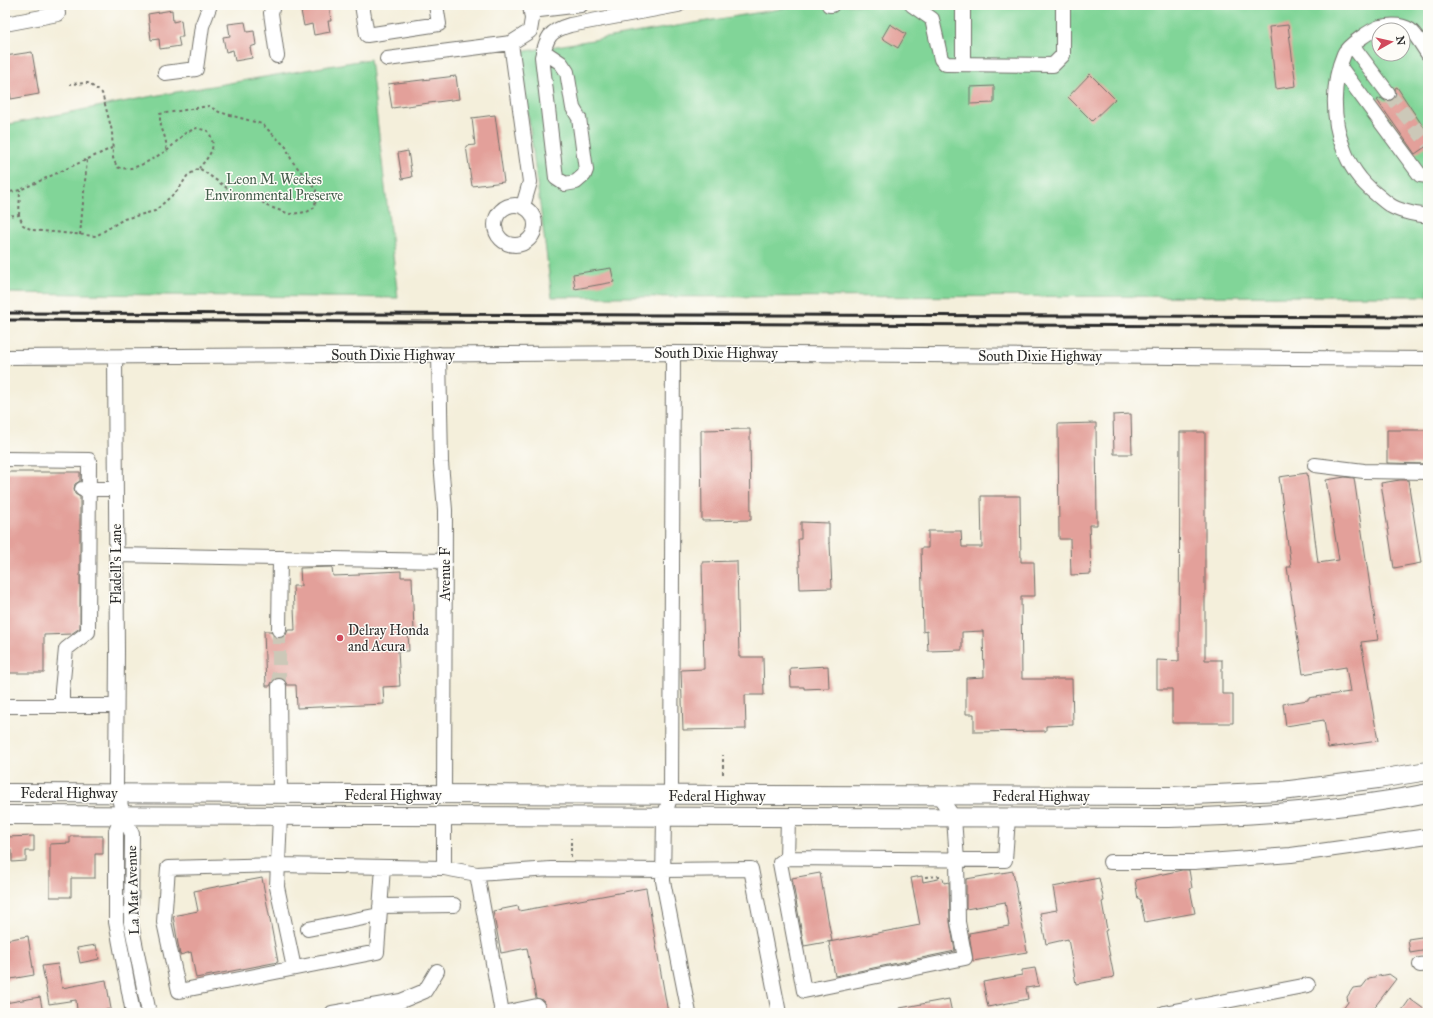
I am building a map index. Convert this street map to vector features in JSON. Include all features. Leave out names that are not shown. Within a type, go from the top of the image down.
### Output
[{"type":"main road","name":"Federal Highway","points":[[5,793],[1170,796],[1246,793],[1306,788],[1428,771]]},
{"type":"main road","points":[[1286,812],[1304,793],[1306,788]]},
{"type":"main road","name":"Federal Highway","points":[[5,815],[788,818],[1210,817],[1286,812],[1369,803],[1428,793]]},
{"type":"street","points":[[165,73],[196,69],[202,26],[210,5]]},
{"type":"street","points":[[273,5],[271,13],[278,56]]},
{"type":"street","points":[[362,5],[367,35],[439,24],[436,5]]},
{"type":"street","points":[[523,206],[530,182],[511,43],[530,16],[581,5]]},
{"type":"street","points":[[530,16],[544,46],[561,63],[567,72],[573,108],[579,118],[586,170],[580,179],[571,184],[565,184],[556,178],[542,57],[544,46],[556,31],[570,25],[678,5]]},
{"type":"street","points":[[912,5],[932,19],[941,59],[946,64],[1053,66],[1063,55],[1063,5]]},
{"type":"street","points":[[962,64],[963,5]]},
{"type":"street","points":[[5,24],[57,10]]},
{"type":"street","points":[[1428,54],[1411,30],[1403,26],[1387,25],[1375,29],[1362,37],[1344,52],[1336,82],[1336,119],[1343,147],[1353,169],[1370,188],[1392,207],[1422,216],[1428,216]]},
{"type":"street","points":[[387,59],[511,43]]},
{"type":"street","points":[[1352,45],[1388,93]]},
{"type":"street","points":[[1340,68],[1420,175],[1428,176]]},
{"type":"street","points":[[673,353],[671,795],[664,817],[664,880],[689,1013]]},
{"type":"street","name":"South Dixie Highway","points":[[5,357],[673,353],[1428,358]]},
{"type":"street","name":"Avenue F","points":[[439,354],[441,463],[445,510],[444,795]]},
{"type":"street","name":"Fladell's Lane","points":[[115,357],[116,771]]},
{"type":"street","points":[[5,459],[89,460],[85,489],[88,632],[66,649],[62,706]]},
{"type":"street","points":[[1315,465],[1364,471],[1428,472]]},
{"type":"street","points":[[85,489],[116,489]]},
{"type":"street","points":[[116,555],[445,561]]},
{"type":"street","points":[[279,630],[280,558]]},
{"type":"street","points":[[279,686],[280,794]]},
{"type":"street","points":[[5,706],[116,706]]},
{"type":"street","name":"La Mat Avenue","points":[[116,771],[116,785],[122,815],[132,834],[132,923],[149,1013]]},
{"type":"street","points":[[939,796],[954,818],[957,860],[958,922],[965,958],[804,991],[780,863],[787,858],[957,860],[1005,860],[1008,818]]},
{"type":"street","name":"La Mat Avenue","points":[[122,815],[116,831],[116,922],[133,1013]]},
{"type":"street","points":[[280,816],[277,887],[294,968]]},
{"type":"street","points":[[444,816],[444,868]]},
{"type":"street","points":[[787,858],[788,818]]},
{"type":"street","points":[[1110,862],[1194,862],[1291,855],[1428,836]]},
{"type":"street","points":[[383,867],[377,952],[179,991],[164,922],[168,868],[278,865],[444,868],[477,874],[551,869],[751,869],[779,1013]]},
{"type":"street","points":[[477,874],[503,1013],[537,1006]]},
{"type":"street","points":[[308,929],[380,911],[454,905]]},
{"type":"street","points":[[332,1013],[401,1000],[425,991],[437,971]]},
{"type":"street","points":[[1164,1013],[1308,985]]},
{"type":"path","points":[[20,190],[19,215],[23,226],[32,230],[96,236],[124,219],[155,211],[179,189],[187,176],[199,168],[212,150],[212,138],[208,131],[196,128],[184,134],[166,151],[135,168],[124,169],[117,167],[113,158],[112,131],[102,93],[88,84],[70,84]]},
{"type":"path","points":[[166,151],[167,142],[160,124],[160,114],[209,106],[219,112],[262,124],[286,147],[292,161],[316,190],[315,207],[307,212],[290,214],[268,206],[255,196],[243,196],[234,193],[199,168]]},
{"type":"path","points":[[5,193],[20,190],[112,148]]},
{"type":"path","points":[[80,235],[87,160]]},
{"type":"path","points":[[5,216],[19,215]]},
{"type":"path","points":[[723,755],[723,774]]},
{"type":"path","points":[[571,860],[572,838]]},
{"type":"path","points":[[925,877],[941,876]]},
{"type":"green space","points":[[797,5],[1428,5],[1428,296],[552,297],[520,52]]},
{"type":"green space","name":"Leon M. Weekes Environmental Preserve","points":[[370,59],[398,298],[5,293],[5,125],[153,96]]},
{"type":"building","points":[[308,5],[329,5],[331,21],[328,21],[330,32],[314,35],[312,24],[304,26],[301,11],[308,10]]},
{"type":"building","points":[[172,10],[173,22],[181,20],[183,37],[178,37],[180,46],[160,49],[159,39],[151,40],[148,14]]},
{"type":"building","points":[[245,22],[247,32],[254,31],[256,45],[250,47],[252,58],[235,61],[233,50],[226,52],[223,37],[230,36],[228,24]]},
{"type":"building","points":[[890,24],[906,34],[898,48],[882,38]]},
{"type":"building","points":[[1288,25],[1296,86],[1276,89],[1269,27]]},
{"type":"building","points":[[32,52],[39,94],[11,99],[5,56]]},
{"type":"building","points":[[1090,74],[1115,99],[1092,121],[1068,97]]},
{"type":"building","points":[[456,76],[459,99],[392,108],[388,84]]},
{"type":"building","points":[[994,86],[994,103],[970,104],[970,87]]},
{"type":"building","points":[[1397,87],[1428,134],[1428,145],[1415,154],[1377,100],[1381,98],[1385,101],[1393,100],[1396,96],[1395,88]]},
{"type":"building","points":[[495,115],[504,182],[472,186],[466,146],[475,145],[472,118]]},
{"type":"building","points":[[408,151],[412,177],[402,179],[398,153]]},
{"type":"building","points":[[611,268],[614,282],[575,289],[573,274]]},
{"type":"building","points":[[1131,414],[1132,454],[1114,454],[1113,415]]},
{"type":"building","points":[[1096,423],[1097,525],[1089,525],[1091,574],[1071,575],[1070,539],[1059,539],[1058,424]]},
{"type":"building","points":[[750,429],[751,520],[702,521],[701,430]]},
{"type":"building","points":[[1387,430],[1428,430],[1428,464],[1387,463]]},
{"type":"building","points":[[1180,432],[1205,432],[1205,660],[1222,660],[1222,694],[1233,694],[1233,723],[1172,723],[1172,689],[1157,689],[1157,660],[1179,661]]},
{"type":"building","points":[[5,472],[80,472],[80,481],[75,484],[74,489],[75,494],[80,497],[80,628],[71,634],[44,635],[44,673],[5,673]]},
{"type":"building","points":[[1307,473],[1318,563],[1339,560],[1326,480],[1345,477],[1354,478],[1378,640],[1361,642],[1378,741],[1328,748],[1324,720],[1286,726],[1283,704],[1308,700],[1308,698],[1350,692],[1346,667],[1303,674],[1287,567],[1291,567],[1279,477]]},
{"type":"building","points":[[1408,480],[1421,563],[1394,568],[1381,483]]},
{"type":"building","points":[[981,496],[1020,496],[1021,562],[1034,562],[1035,596],[1021,596],[1022,679],[1072,679],[1073,725],[1046,726],[1046,731],[974,732],[974,714],[966,714],[966,678],[984,677],[983,631],[962,632],[962,650],[928,651],[927,631],[923,632],[921,548],[928,548],[928,531],[961,531],[962,547],[982,547]]},
{"type":"building","points":[[801,522],[829,523],[832,588],[800,589],[798,539],[801,539]]},
{"type":"building","points":[[737,561],[739,657],[763,657],[764,695],[745,695],[746,729],[683,730],[681,670],[704,669],[702,562]]},
{"type":"building","points":[[332,567],[333,576],[401,571],[401,577],[412,577],[414,631],[408,631],[409,651],[398,651],[400,686],[383,687],[384,704],[297,708],[296,685],[287,685],[283,679],[279,678],[272,682],[270,686],[266,686],[264,631],[271,631],[274,637],[279,638],[286,635],[288,630],[295,630],[293,586],[301,586],[300,568]]},
{"type":"building","points":[[828,666],[829,688],[804,689],[804,687],[791,687],[790,668]]},
{"type":"building","points":[[34,836],[34,851],[26,851],[26,861],[12,862],[12,851],[6,851],[6,837]]},
{"type":"building","points":[[70,836],[103,836],[103,854],[95,854],[95,878],[71,878],[71,897],[50,897],[50,844],[70,843]]},
{"type":"building","points":[[1182,870],[1189,870],[1192,888],[1190,889],[1195,913],[1145,922],[1140,899],[1138,899],[1135,880]]},
{"type":"building","points":[[1013,871],[1027,952],[973,961],[969,933],[1009,926],[1005,902],[966,909],[966,879]]},
{"type":"building","points":[[820,873],[832,941],[804,946],[792,878]]},
{"type":"building","points":[[922,876],[923,882],[943,878],[944,883],[949,882],[950,922],[955,951],[835,976],[829,942],[920,925],[911,878]]},
{"type":"building","points":[[262,878],[278,962],[196,978],[191,952],[180,955],[173,916],[198,911],[194,891]]},
{"type":"building","points":[[1099,878],[1104,901],[1102,902],[1107,930],[1105,931],[1114,977],[1076,984],[1068,939],[1046,944],[1040,913],[1057,910],[1053,887]]},
{"type":"building","points":[[646,888],[668,1013],[541,1013],[545,1009],[545,1004],[543,1000],[536,998],[527,948],[501,953],[493,911],[518,906],[519,911]]},
{"type":"building","points":[[28,936],[34,975],[5,980],[5,940]]},
{"type":"building","points":[[1428,936],[1428,950],[1410,953],[1408,939]]},
{"type":"building","points":[[96,945],[99,959],[80,963],[77,948]]},
{"type":"building","points":[[58,964],[62,988],[106,980],[111,1009],[86,1013],[85,1009],[77,1010],[76,1000],[49,1004],[42,966]]},
{"type":"building","points":[[1035,968],[1039,986],[1026,988],[1028,999],[988,1007],[983,982],[1022,975],[1022,970]]},
{"type":"building","points":[[1389,974],[1396,979],[1370,1013],[1340,1013],[1348,1002],[1347,997],[1353,988],[1362,987],[1369,978]]},
{"type":"building","points":[[40,997],[43,1013],[5,1013],[5,1003]]},
{"type":"building","points":[[949,999],[952,1013],[901,1013],[900,1008]]},
{"type":"building","points":[[1410,999],[1428,1012],[1428,1013],[1400,1013]]},
{"type":"tunnel","points":[[1388,93],[1428,144]]},
{"type":"tunnel","points":[[279,630],[279,686]]},
{"type":"railway","points":[[5,313],[1428,317]]},
{"type":"railway","points":[[5,320],[1428,327]]},
{"type":"place","name":"Delray Honda and Acura","points":[[340,638]]}]
